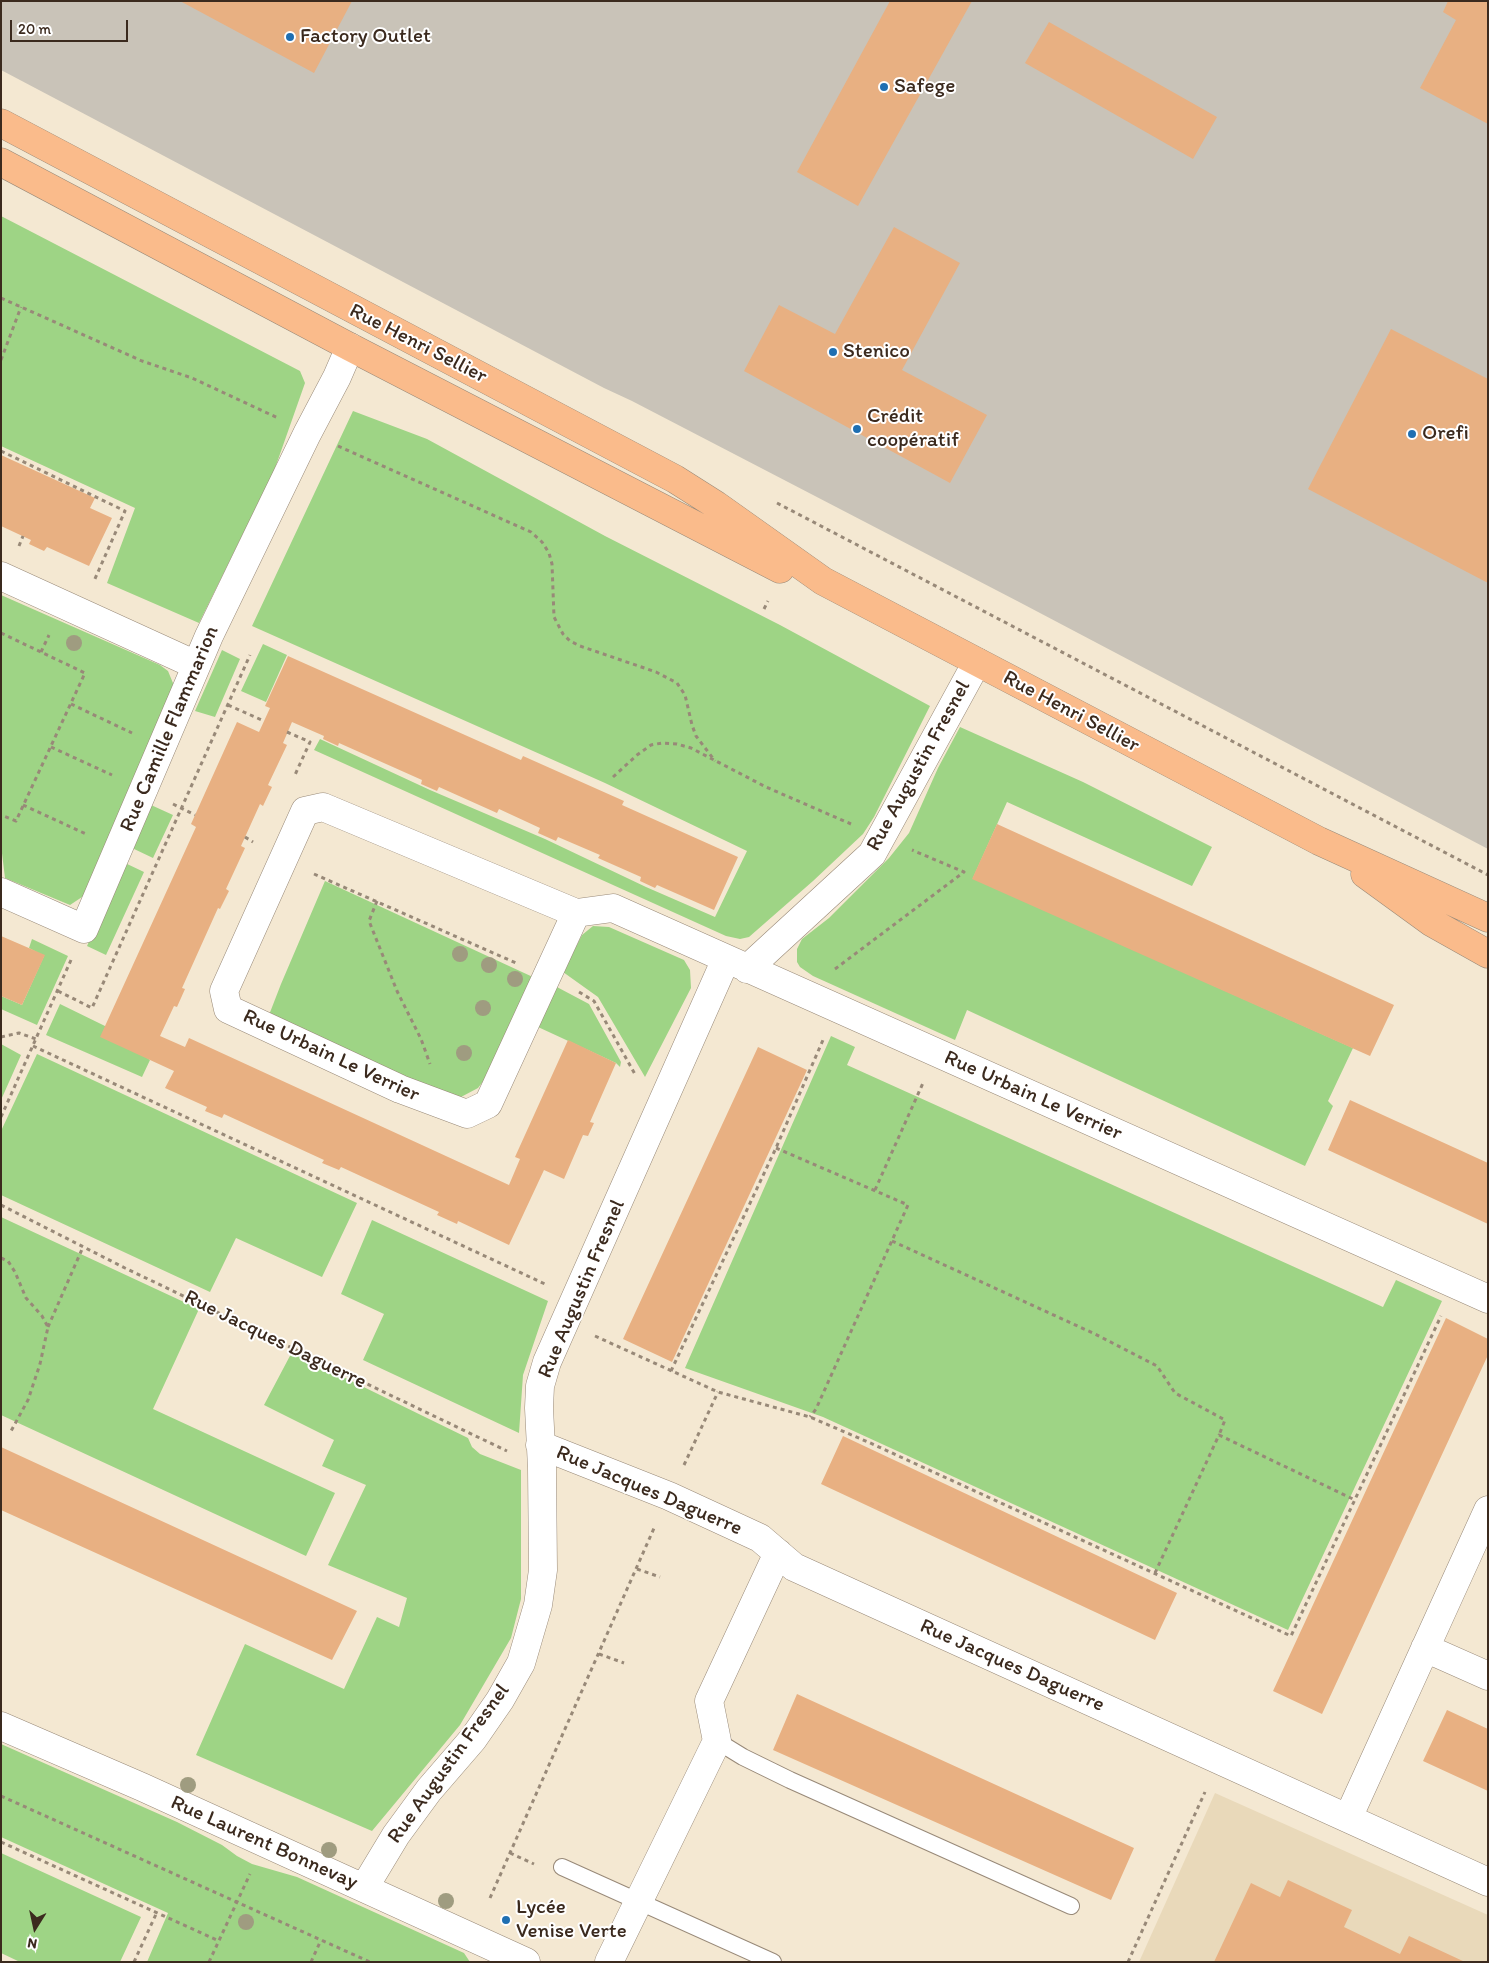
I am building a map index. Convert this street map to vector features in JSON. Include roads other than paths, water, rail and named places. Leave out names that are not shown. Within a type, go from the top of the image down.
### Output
[{"type":"main road","name":"Rue Henri Sellier","points":[[1,123],[675,479],[716,505],[823,582],[1319,841],[1488,918]]},
{"type":"main road","name":"Rue Henri Sellier","points":[[1,162],[350,347],[784,570],[823,582]]},
{"type":"main road","name":"Rue Henri Sellier","points":[[1319,841],[1431,922],[1488,954]]},
{"type":"street","name":"Rue Camille Flammarion","points":[[1,892],[84,929],[196,665],[350,347]]},
{"type":"street","points":[[1,576],[196,665]]},
{"type":"street","name":"Rue Augustin Fresnel","points":[[364,1888],[396,1835],[429,1790],[473,1739],[500,1700],[521,1663],[538,1605],[543,1570],[539,1408],[540,1386],[547,1362],[736,964],[872,854],[977,662]]},
{"type":"street","name":"Rue Urbain Le Verrier","points":[[576,913],[488,1104],[467,1114],[432,1102],[228,1009],[224,992],[305,811],[323,807],[576,913],[613,908],[1488,1299]]},
{"type":"street","name":"Rue Jacques Daguerre","points":[[541,1457],[669,1496],[760,1538],[794,1567],[1488,1882]]},
{"type":"street","points":[[1348,1818],[1488,1510]]},
{"type":"street","points":[[609,1962],[637,1901],[717,1741],[709,1701],[778,1553]]},
{"type":"street","points":[[1426,1648],[1488,1676]]},
{"type":"street","name":"Rue Laurent Bonnevay","points":[[1,1726],[364,1888],[511,1959]]},
{"type":"lane","points":[[717,1741],[743,1757],[790,1780],[1071,1906]]},
{"type":"lane","points":[[562,1867],[773,1962]]},
{"type":"place","name":"Factory Outlet","points":[[290,37]]},
{"type":"place","name":"Safege","points":[[884,87]]},
{"type":"place","name":"Stenico","points":[[833,352]]},
{"type":"place","name":"Crédit coopératif","points":[[857,429]]},
{"type":"place","name":"Orefi","points":[[1412,434]]},
{"type":"place","name":"Lycée Venise Verte","points":[[506,1920]]}]
